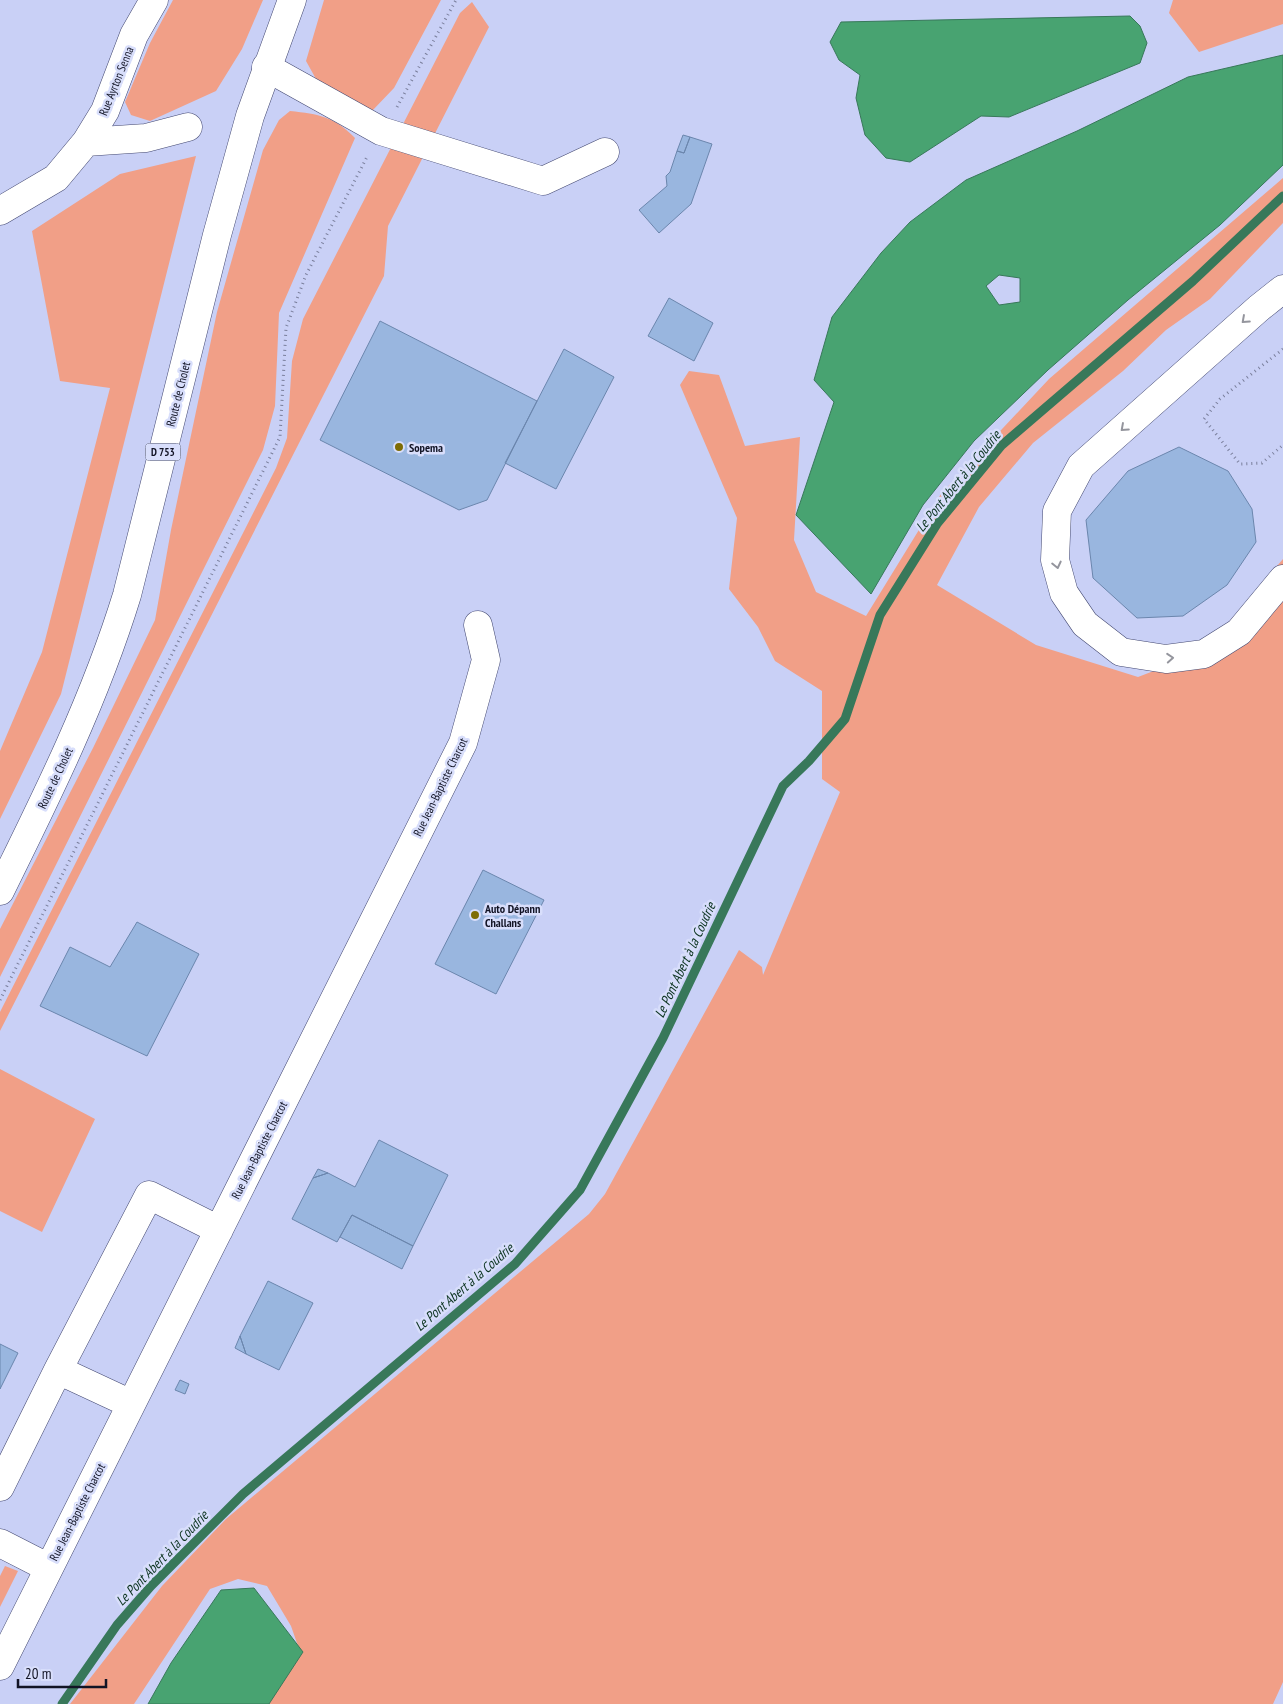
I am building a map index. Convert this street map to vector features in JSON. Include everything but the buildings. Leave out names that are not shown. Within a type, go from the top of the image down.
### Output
[{"type":"street","name":"Rue Ayrton Senna","points":[[0,211],[56,178],[86,142],[106,111],[134,35],[154,0]]},
{"type":"street","name":"Route de Cholet","points":[[0,891],[53,786],[112,646],[127,595],[217,235],[266,67],[292,0]]},
{"type":"street","points":[[266,67],[381,131],[543,181],[605,152]]},
{"type":"street","points":[[86,142],[146,138],[188,127]]},
{"type":"street","points":[[1283,289],[1259,308],[1081,466],[1057,511],[1055,560],[1064,592],[1085,624],[1121,652],[1166,659],[1204,654],[1239,632],[1283,579]]},
{"type":"street","name":"Rue Jean-Baptiste Charcot","points":[[0,1666],[463,743],[486,660],[478,625]]},
{"type":"street","points":[[0,1487],[58,1370],[149,1195],[219,1230]]},
{"type":"street","points":[[58,1370],[131,1404]]},
{"type":"street","points":[[0,1543],[49,1568]]},
{"type":"path","points":[[0,1000],[280,437],[286,328],[306,275],[381,131],[402,100],[456,0]]},
{"type":"path","points":[[1283,349],[1220,399],[1204,419],[1240,464],[1262,463],[1283,446]]},
{"type":"shaded area","points":[[173,0],[263,0],[242,49],[216,91],[150,121],[131,115],[125,102],[150,43]]},
{"type":"shaded area","points":[[324,0],[441,0],[394,88],[372,111],[316,79],[306,61]]},
{"type":"shaded area","points":[[1173,0],[1283,0],[1283,24],[1199,52],[1169,13]]},
{"type":"shaded area","points":[[472,2],[489,27],[388,226],[384,276],[0,1031],[0,1012],[276,468],[287,438],[292,361],[303,319],[460,13]]},
{"type":"shaded area","points":[[1130,16],[1140,26],[1147,43],[1140,63],[1009,117],[981,116],[910,162],[886,158],[865,135],[856,98],[860,75],[839,60],[830,42],[841,22]]},
{"type":"shaded area","points":[[1283,55],[1283,165],[1220,225],[1128,300],[1048,370],[974,441],[923,505],[871,594],[796,515],[834,402],[814,380],[832,317],[881,253],[910,222],[966,180],[1077,131],[1188,77]],"holes":[[[999,275],[1020,278],[1020,302],[999,305],[986,286]]]},
{"type":"shaded area","points":[[290,111],[326,118],[340,125],[355,138],[279,313],[275,406],[263,450],[0,977],[0,929],[93,748],[155,620],[171,530],[217,312],[263,150],[279,120]]},
{"type":"shaded area","points":[[196,156],[61,694],[0,819],[0,751],[42,652],[110,388],[60,381],[32,231],[120,174]]},
{"type":"shaded area","points":[[1283,178],[1283,223],[1210,299],[1166,330],[1123,371],[1033,443],[979,507],[937,585],[1036,645],[1138,677],[1203,652],[1283,559],[1283,1682],[1273,1704],[259,1704],[298,1646],[291,1626],[267,1586],[238,1579],[210,1589],[134,1704],[70,1704],[162,1586],[226,1519],[589,1214],[605,1194],[739,950],[762,967],[763,975],[840,792],[822,779],[822,691],[775,661],[758,627],[729,589],[737,518],[680,385],[689,371],[719,375],[745,446],[800,437],[794,540],[816,592],[866,616],[941,494],[1049,379]]},
{"type":"shaded area","points":[[0,1069],[95,1119],[42,1232],[0,1211]]},
{"type":"shaded area","points":[[5,1566],[18,1571],[0,1607],[0,1576]]},
{"type":"shaded area","points":[[254,1588],[303,1652],[269,1704],[148,1704],[171,1663],[221,1590]]},
{"type":"waterway","name":"Le Pont Abert à la Coudrie","points":[[62,1704],[117,1625],[151,1586],[243,1494],[515,1264],[580,1190],[663,1038],[783,786],[809,761],[845,719],[880,615],[937,524],[1002,445],[1193,281],[1283,196]]},
{"type":"place","name":"Sopema","points":[[399,447]]},
{"type":"place","name":"Auto Dépann Challans","points":[[475,915]]}]
